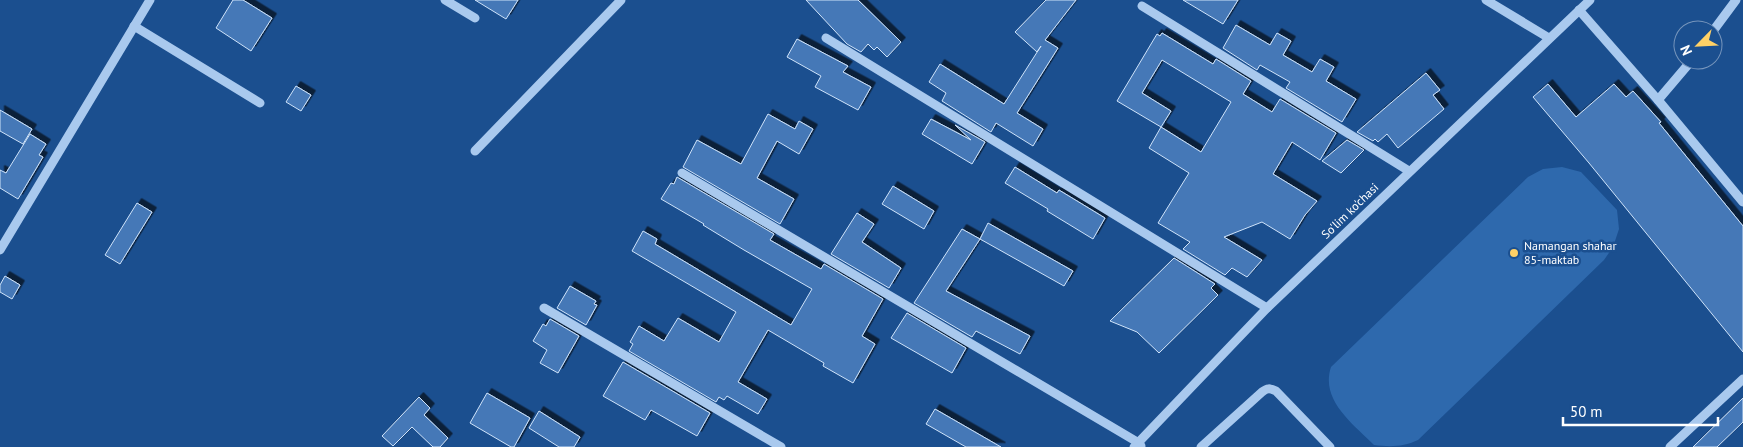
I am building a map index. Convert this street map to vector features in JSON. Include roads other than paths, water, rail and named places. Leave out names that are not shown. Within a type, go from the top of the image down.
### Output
[{"type":"street","points":[[0,250],[150,0]]},
{"type":"street","points":[[445,0],[475,18]]},
{"type":"street","points":[[474,151],[621,0]]},
{"type":"street","points":[[1486,0],[1550,38]]},
{"type":"street","name":"So'lim ko'chasi","points":[[1138,446],[1268,308],[1409,171],[1590,0]]},
{"type":"street","points":[[1721,20],[1736,0]]},
{"type":"street","points":[[1142,6],[1409,171]]},
{"type":"street","points":[[1580,10],[1743,202]]},
{"type":"street","points":[[134,26],[260,103]]},
{"type":"street","points":[[826,38],[1268,308]]},
{"type":"street","points":[[1658,100],[1684,70]]},
{"type":"street","points":[[682,173],[1138,446]]},
{"type":"street","points":[[544,308],[781,447]]},
{"type":"street","points":[[1670,447],[1743,379]]},
{"type":"street","points":[[1201,447],[1266,389],[1276,391],[1330,447]]},
{"type":"place","name":"Namangan shahar 85-maktab","points":[[1514,253]]}]
